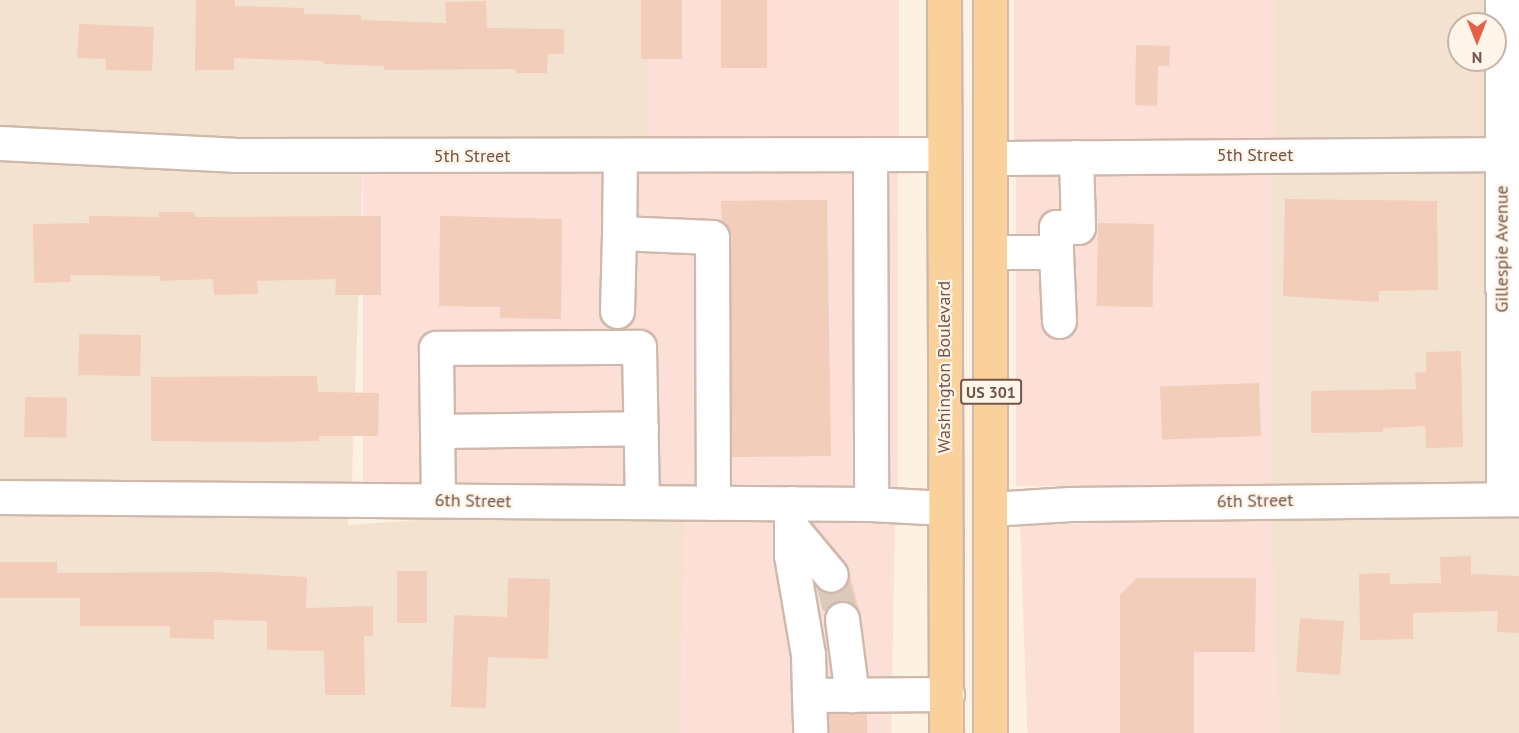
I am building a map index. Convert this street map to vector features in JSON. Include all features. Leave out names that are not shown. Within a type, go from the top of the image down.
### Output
[{"type":"main road","name":"Washington Boulevard","points":[[944,0],[946,733]]},
{"type":"main road","name":"US 301","points":[[990,0],[990,733]]},
{"type":"main road","points":[[944,154],[960,167],[968,188],[970,399],[972,412],[991,437]]},
{"type":"street","name":"Gillespie Avenue","points":[[1502,0],[1510,154],[1511,499]]},
{"type":"street","name":"5th Street","points":[[0,143],[234,155],[944,154]]},
{"type":"street","points":[[870,154],[871,504]]},
{"type":"street","name":"5th Street","points":[[991,158],[1510,154]]},
{"type":"street","points":[[618,311],[620,156]]},
{"type":"street","points":[[1059,321],[1056,227],[1078,227],[1076,157]]},
{"type":"street","points":[[619,233],[712,237],[713,503]]},
{"type":"street","points":[[991,252],[1056,252]]},
{"type":"street","points":[[438,500],[436,348],[639,347],[642,502]]},
{"type":"street","points":[[437,431],[641,428]]},
{"type":"street","name":"6th Street","points":[[0,497],[713,503],[791,515],[871,504],[945,508]]},
{"type":"street","name":"6th Street","points":[[991,509],[1070,504],[1511,499]]},
{"type":"street","points":[[791,515],[831,575]]},
{"type":"street","points":[[791,515],[791,555],[808,654],[810,733]]},
{"type":"street","points":[[842,619],[852,695]]},
{"type":"street","points":[[809,695],[947,694]]},
{"type":"shaded area","points":[[0,0],[648,0],[648,140],[235,140],[0,128]]},
{"type":"shaded area","points":[[648,0],[899,0],[899,140],[648,140]]},
{"type":"shaded area","points":[[1014,0],[1274,0],[1274,142],[1014,142]]},
{"type":"shaded area","points":[[1274,0],[1488,0],[1488,12],[1447,12],[1447,72],[1488,72],[1488,138],[1273,140]]},
{"type":"shaded area","points":[[0,159],[363,172],[352,493],[0,481]]},
{"type":"shaded area","points":[[1273,169],[1488,169],[1488,483],[1273,483]]},
{"type":"shaded area","points":[[363,170],[898,170],[898,490],[363,490]]},
{"type":"shaded area","points":[[1016,171],[1273,171],[1273,486],[1016,486]]},
{"type":"shaded area","points":[[0,512],[348,516],[348,525],[472,516],[685,518],[681,733],[0,733]]},
{"type":"shaded area","points":[[1272,514],[1519,514],[1519,733],[1272,733]]},
{"type":"shaded area","points":[[1272,517],[1280,733],[1027,733],[1020,526]]},
{"type":"shaded area","points":[[685,518],[895,522],[891,733],[681,733]]},
{"type":"building","points":[[196,0],[235,0],[235,6],[304,8],[304,14],[361,15],[361,20],[446,23],[445,2],[486,1],[487,28],[564,29],[564,54],[548,54],[547,73],[516,73],[516,69],[384,70],[384,66],[324,64],[324,61],[234,58],[234,70],[195,70]]},
{"type":"building","points":[[641,0],[682,0],[682,59],[641,59]]},
{"type":"building","points":[[721,0],[767,0],[767,68],[721,68]]},
{"type":"building","points":[[79,24],[154,27],[152,71],[106,70],[106,59],[77,58]]},
{"type":"building","points":[[1136,45],[1170,46],[1169,66],[1158,66],[1157,106],[1135,105]]},
{"type":"building","points":[[1285,199],[1437,201],[1438,290],[1379,291],[1379,302],[1283,296]]},
{"type":"building","points":[[827,200],[831,456],[732,457],[731,237],[722,221],[721,201]]},
{"type":"building","points":[[159,212],[194,212],[195,217],[381,216],[381,295],[335,295],[336,279],[257,281],[258,294],[214,295],[213,279],[160,281],[160,276],[70,275],[71,282],[34,283],[33,224],[89,223],[89,216],[159,217]]},
{"type":"building","points":[[440,216],[562,219],[561,319],[500,318],[500,307],[439,306]]},
{"type":"building","points":[[1098,223],[1154,224],[1153,307],[1097,306]]},
{"type":"building","points":[[79,334],[141,335],[140,376],[78,375]]},
{"type":"building","points":[[1461,351],[1463,447],[1426,448],[1425,426],[1383,428],[1383,432],[1311,433],[1311,391],[1416,389],[1415,373],[1426,372],[1426,352]]},
{"type":"building","points":[[317,376],[318,392],[379,393],[378,436],[319,436],[319,441],[151,441],[151,377]]},
{"type":"building","points":[[1259,383],[1261,436],[1162,439],[1160,386]]},
{"type":"building","points":[[25,397],[67,398],[66,438],[24,437]]},
{"type":"building","points":[[1471,556],[1471,574],[1519,576],[1519,633],[1497,632],[1498,611],[1413,613],[1413,639],[1360,640],[1359,574],[1390,573],[1390,584],[1441,583],[1440,557]]},
{"type":"building","points":[[0,562],[57,562],[57,573],[214,572],[307,577],[306,608],[373,606],[373,636],[364,636],[365,695],[325,695],[324,651],[267,650],[267,621],[214,620],[214,639],[170,638],[170,626],[80,626],[80,598],[0,598]]},
{"type":"building","points":[[397,571],[427,571],[427,623],[397,623]]},
{"type":"building","points":[[849,571],[860,614],[850,602],[840,600],[825,611],[820,589],[834,594],[843,590]]},
{"type":"building","points":[[508,578],[550,579],[548,659],[488,657],[486,708],[451,707],[454,615],[507,617]]},
{"type":"building","points":[[1137,578],[1256,578],[1255,652],[1194,652],[1194,733],[1120,733],[1120,595]]},
{"type":"building","points":[[1300,618],[1344,621],[1340,675],[1296,672]]},
{"type":"building","points":[[828,713],[867,713],[867,733],[828,733]]},
{"type":"tunnel","points":[[831,575],[842,619]]}]
